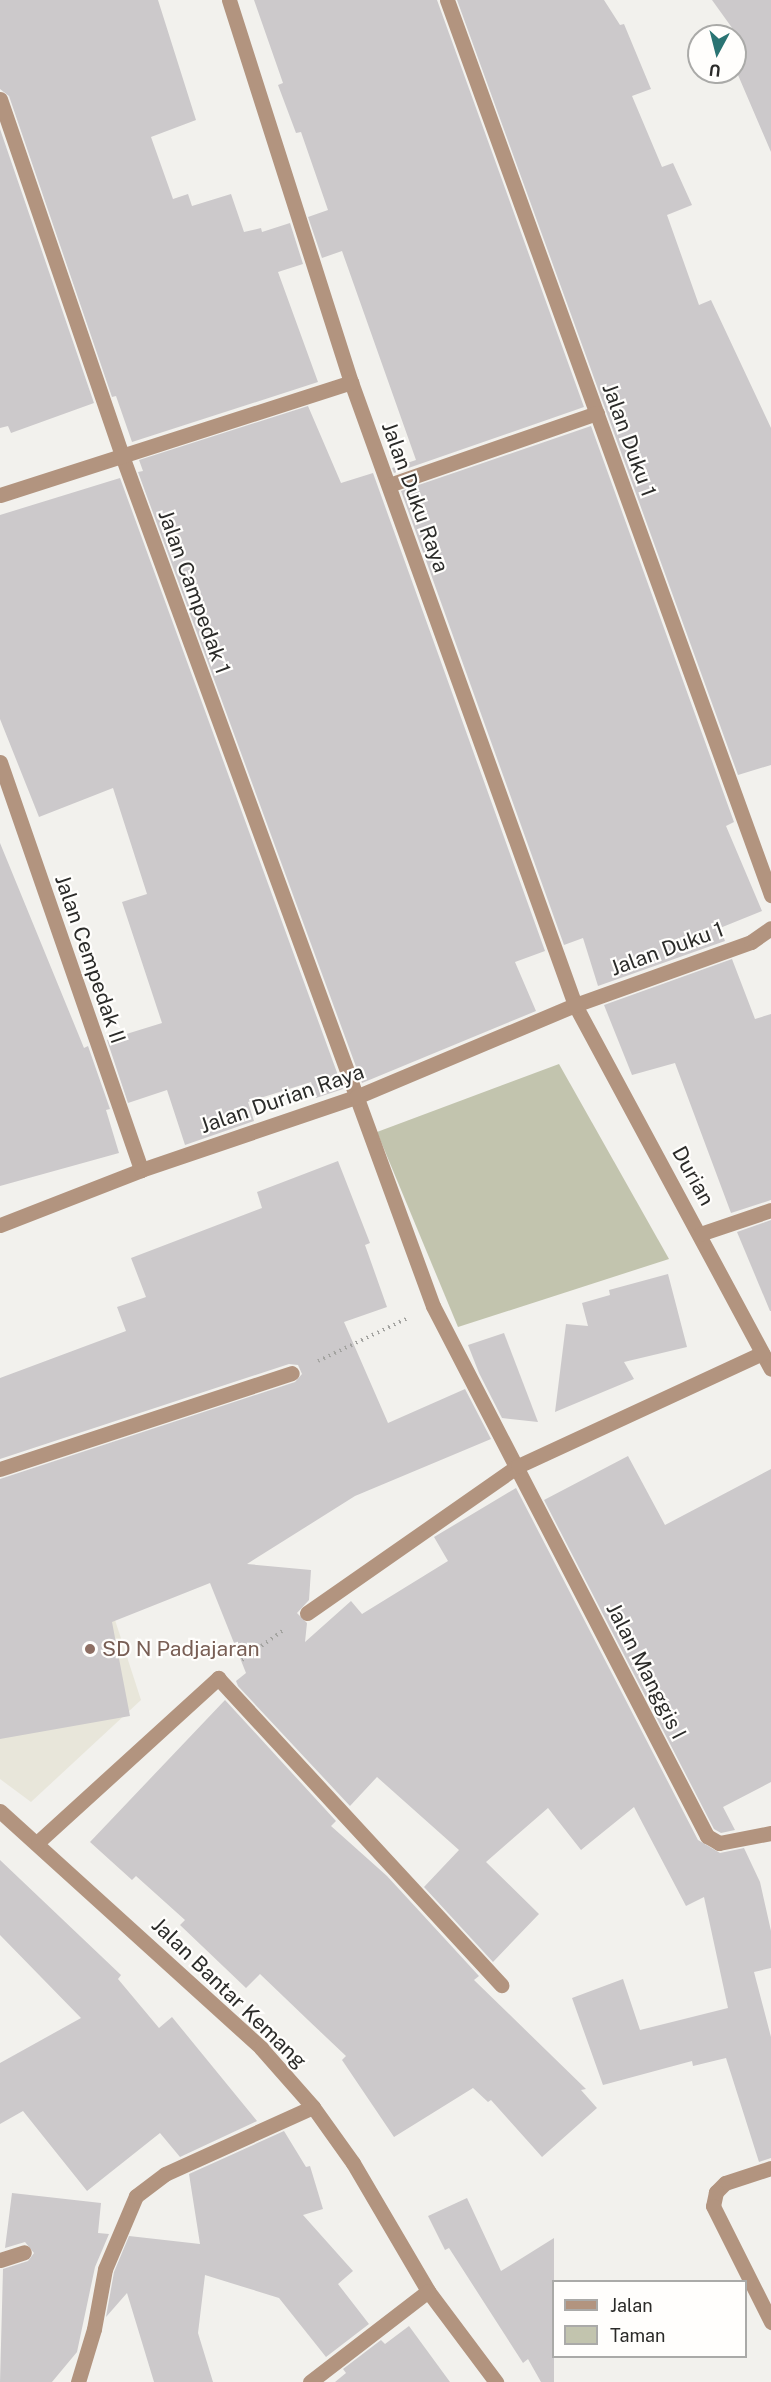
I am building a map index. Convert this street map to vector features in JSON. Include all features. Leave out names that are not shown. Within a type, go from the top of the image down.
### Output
[{"type":"street","name":"Jalan Duku Raya","points":[[229,0],[351,382],[575,1005]]},
{"type":"street","name":"Jalan Duku 1","points":[[447,0],[771,895]]},
{"type":"street","name":"Jalan Campedak 1","points":[[0,99],[121,453],[433,1306]]},
{"type":"street","points":[[0,495],[121,453],[351,382]]},
{"type":"street","points":[[388,485],[597,413]]},
{"type":"street","name":"Jalan Cempedak II","points":[[0,762],[141,1170]]},
{"type":"street","name":"Jalan Duku 1","points":[[575,1005],[751,942],[771,928]]},
{"type":"street","name":"Jalan Durian Raya","points":[[0,1225],[141,1170],[356,1097],[575,1005]]},
{"type":"street","name":"Durian","points":[[575,1005],[771,1370]]},
{"type":"street","points":[[700,1234],[771,1210]]},
{"type":"street","name":"Jalan Manggis I","points":[[433,1306],[518,1466],[707,1836],[719,1843],[771,1833]]},
{"type":"street","points":[[307,1613],[518,1466],[762,1353]]},
{"type":"street","points":[[0,1469],[292,1373]]},
{"type":"street","points":[[38,1842],[218,1678],[501,1985]]},
{"type":"street","name":"Jalan Bantar Kemang","points":[[0,1811],[38,1842],[261,2048],[313,2107],[353,2163],[428,2291],[496,2382]]},
{"type":"street","points":[[78,2382],[94,2328],[105,2270],[136,2196],[165,2174],[313,2107]]},
{"type":"street","points":[[771,2168],[726,2183],[716,2192],[712,2206],[771,2322]]},
{"type":"street","points":[[0,2260],[24,2252]]},
{"type":"street","points":[[310,2382],[428,2291]]},
{"type":"path","points":[[292,1373],[433,1306]]},
{"type":"path","points":[[218,1678],[307,1613]]},
{"type":"shaded area","points":[[63,1460],[141,1700],[31,1802],[0,1779],[0,1480]]},
{"type":"green space","points":[[559,1064],[669,1259],[458,1327],[377,1132]]},
{"type":"building","points":[[0,0],[158,0],[196,120],[151,137],[173,199],[188,194],[192,206],[231,194],[244,232],[261,228],[262,232],[290,223],[303,264],[278,272],[318,382],[132,442],[116,396],[112,397],[9,96],[0,89]]},
{"type":"building","points":[[254,0],[437,0],[584,407],[394,473],[392,468],[416,460],[342,251],[322,258],[308,217],[328,210],[301,132],[296,133],[278,85],[283,83]]},
{"type":"building","points":[[457,0],[604,0],[620,25],[624,24],[651,89],[632,96],[662,167],[673,163],[692,205],[667,215],[699,305],[711,300],[771,428],[771,765],[738,775]]},
{"type":"building","points":[[712,0],[771,0],[771,152],[742,84],[747,84],[747,24],[729,24]]},
{"type":"building","points":[[0,129],[94,403],[11,433],[8,426],[0,428]]},
{"type":"building","points":[[308,406],[341,483],[373,473],[545,951],[515,962],[536,1011],[362,1083],[138,472],[143,471],[139,460]]},
{"type":"building","points":[[591,426],[734,822],[726,826],[762,911],[720,928],[725,941],[598,986],[583,938],[564,945],[401,491]]},
{"type":"building","points":[[120,478],[343,1089],[316,1098],[311,1082],[248,1102],[254,1121],[185,1145],[167,1090],[128,1103],[107,1040],[162,1023],[122,902],[147,894],[113,788],[39,817],[0,719],[0,515]]},
{"type":"building","points":[[0,843],[84,1048],[88,1046],[110,1109],[106,1110],[119,1153],[0,1186]]},
{"type":"building","points":[[732,959],[755,1019],[771,1014],[771,1200],[731,1213],[675,1063],[632,1075],[604,1005]]},
{"type":"building","points":[[338,1161],[370,1243],[365,1245],[387,1307],[344,1322],[388,1423],[465,1389],[491,1439],[355,1496],[247,1564],[311,1570],[309,1600],[297,1613],[307,1623],[305,1642],[351,1601],[362,1614],[448,1561],[434,1537],[516,1488],[698,1840],[720,1853],[744,1848],[760,1882],[771,1931],[771,1968],[754,1972],[771,2037],[771,2158],[759,2162],[726,2058],[693,2066],[692,2061],[603,2085],[572,1998],[623,1979],[640,2030],[728,2008],[704,1897],[686,1906],[634,1807],[581,1850],[548,1808],[486,1862],[539,1914],[493,1962],[424,1887],[459,1850],[377,1777],[350,1806],[238,1686],[236,1681],[246,1673],[210,1583],[112,1622],[130,1716],[0,1739],[0,1479],[295,1382],[302,1374],[298,1365],[289,1364],[0,1459],[0,1378],[126,1331],[117,1307],[146,1297],[131,1258],[262,1208],[257,1192]]},
{"type":"building","points":[[771,1220],[771,1311],[770,1311],[737,1232]]},
{"type":"building","points":[[668,1274],[687,1347],[624,1362],[634,1379],[555,1412],[566,1324],[588,1326],[582,1303],[610,1295],[609,1290]]},
{"type":"building","points":[[504,1333],[538,1422],[502,1418],[479,1373],[468,1345]]},
{"type":"building","points":[[628,1456],[665,1525],[771,1469],[771,1782],[723,1807],[735,1830],[721,1833],[714,1829],[544,1500]]},
{"type":"building","points":[[225,1700],[336,1821],[331,1826],[387,1876],[479,1976],[474,1980],[586,2089],[581,2090],[597,2108],[542,2157],[491,2100],[488,2102],[473,2088],[394,2137],[342,2060],[346,2056],[260,1974],[246,1988],[180,1925],[185,1920],[136,1876],[132,1880],[90,1842]]},
{"type":"building","points":[[0,1860],[121,1975],[118,1979],[159,2028],[172,2017],[257,2121],[180,2157],[160,2133],[87,2191],[23,2111],[0,2124],[0,2063],[81,2018],[0,1935]]},
{"type":"building","points":[[284,2131],[306,2167],[310,2166],[323,2209],[303,2215],[353,2271],[338,2284],[369,2324],[326,2357],[279,2298],[205,2275],[198,2333],[213,2382],[154,2382],[127,2293],[106,2317],[114,2272],[129,2236],[200,2244],[189,2174]]},
{"type":"building","points":[[12,2193],[101,2203],[98,2233],[109,2234],[95,2267],[77,2352],[52,2382],[0,2382],[3,2269],[28,2261],[34,2253],[25,2242],[5,2248]]},
{"type":"building","points":[[467,2198],[501,2271],[554,2238],[552,2358],[554,2358],[554,2382],[541,2382],[528,2359],[523,2363],[449,2248],[445,2250],[428,2216]]},
{"type":"building","points":[[409,2326],[450,2382],[335,2382],[346,2373],[343,2369],[381,2340],[385,2344]]},
{"type":"place","name":"SD N Padjajaran","points":[[90,1649]]}]
